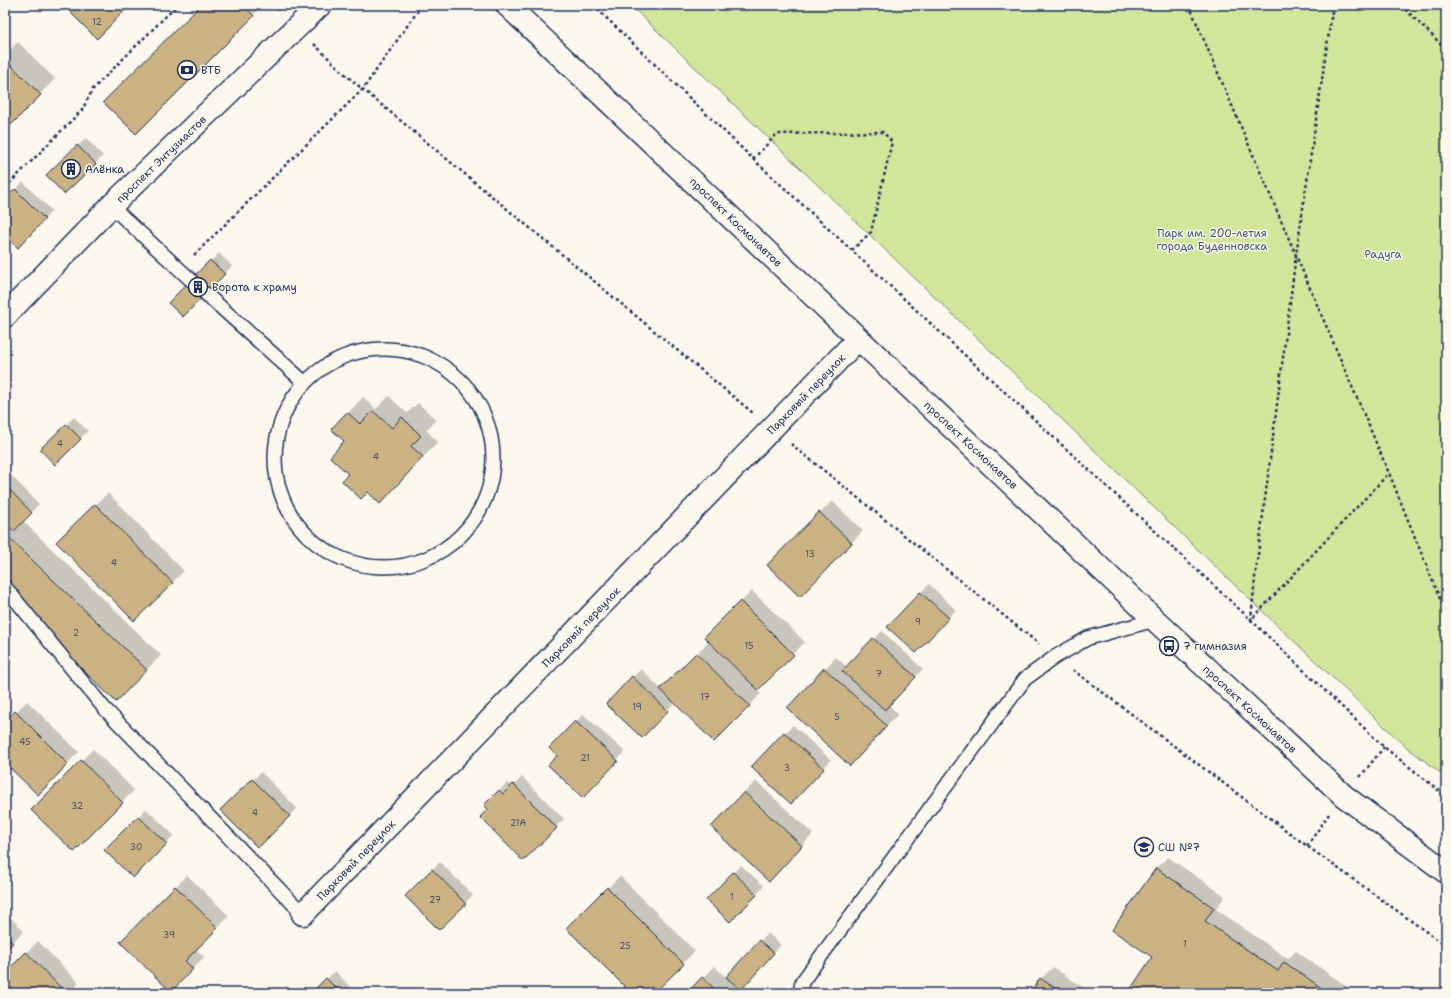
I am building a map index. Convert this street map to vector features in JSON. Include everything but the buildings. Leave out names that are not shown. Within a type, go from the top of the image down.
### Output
[{"type":"street","name":"проспект Энтузиастов","points":[[5,316],[111,206],[320,5]]},
{"type":"street","name":"проспект Космонавтов","points":[[507,5],[1155,620],[1344,796],[1446,872]]},
{"type":"street","name":"Парковый переулок","points":[[303,914],[858,339]]},
{"type":"lane","points":[[111,206],[191,280]]},
{"type":"lane","points":[[206,294],[304,382]]},
{"type":"lane","points":[[373,350],[408,351],[446,365],[467,382],[482,405],[490,430],[493,460],[489,488],[477,515],[457,537],[435,553],[406,564],[379,566],[350,563],[321,549],[299,527],[283,501],[273,468],[278,431],[290,403],[304,382],[335,361],[373,350]]},
{"type":"lane","points":[[5,587],[104,708],[303,914]]},
{"type":"lane","points":[[800,993],[802,982],[1024,679],[1056,657],[1088,638],[1155,620]]},
{"type":"path","points":[[5,188],[82,110],[94,89],[177,5]]},
{"type":"path","points":[[179,269],[363,89],[422,5]]},
{"type":"path","points":[[593,5],[851,251],[1251,620],[1384,747],[1446,796]]},
{"type":"path","points":[[1189,5],[1389,473],[1446,614]]},
{"type":"path","points":[[1251,620],[1296,255],[1333,5]]},
{"type":"path","points":[[1401,5],[1446,49]]},
{"type":"path","points":[[297,28],[348,78],[772,429],[1056,657],[1306,846],[1446,946]]},
{"type":"path","points":[[753,159],[777,134],[883,132],[892,142],[871,232],[851,251]]},
{"type":"path","points":[[1251,620],[1389,473]]},
{"type":"path","points":[[1360,777],[1384,747]]},
{"type":"path","points":[[1306,846],[1330,812]]},
{"type":"green space","name":"Парк им. 200-летия города Буденновска","points":[[630,5],[1446,5],[1446,777],[1405,746],[1243,593]]},
{"type":"place","name":"ВТБ","points":[[187,70]]},
{"type":"place","name":"Алёнка","points":[[71,169]]},
{"type":"place","name":"Ворота к храму","points":[[198,287]]},
{"type":"place","name":"7 гимназия","points":[[1169,646]]},
{"type":"place","name":"СШ №7","points":[[1144,847]]},
{"type":"park label","name":"Радуга","points":[[1383,254]]}]
